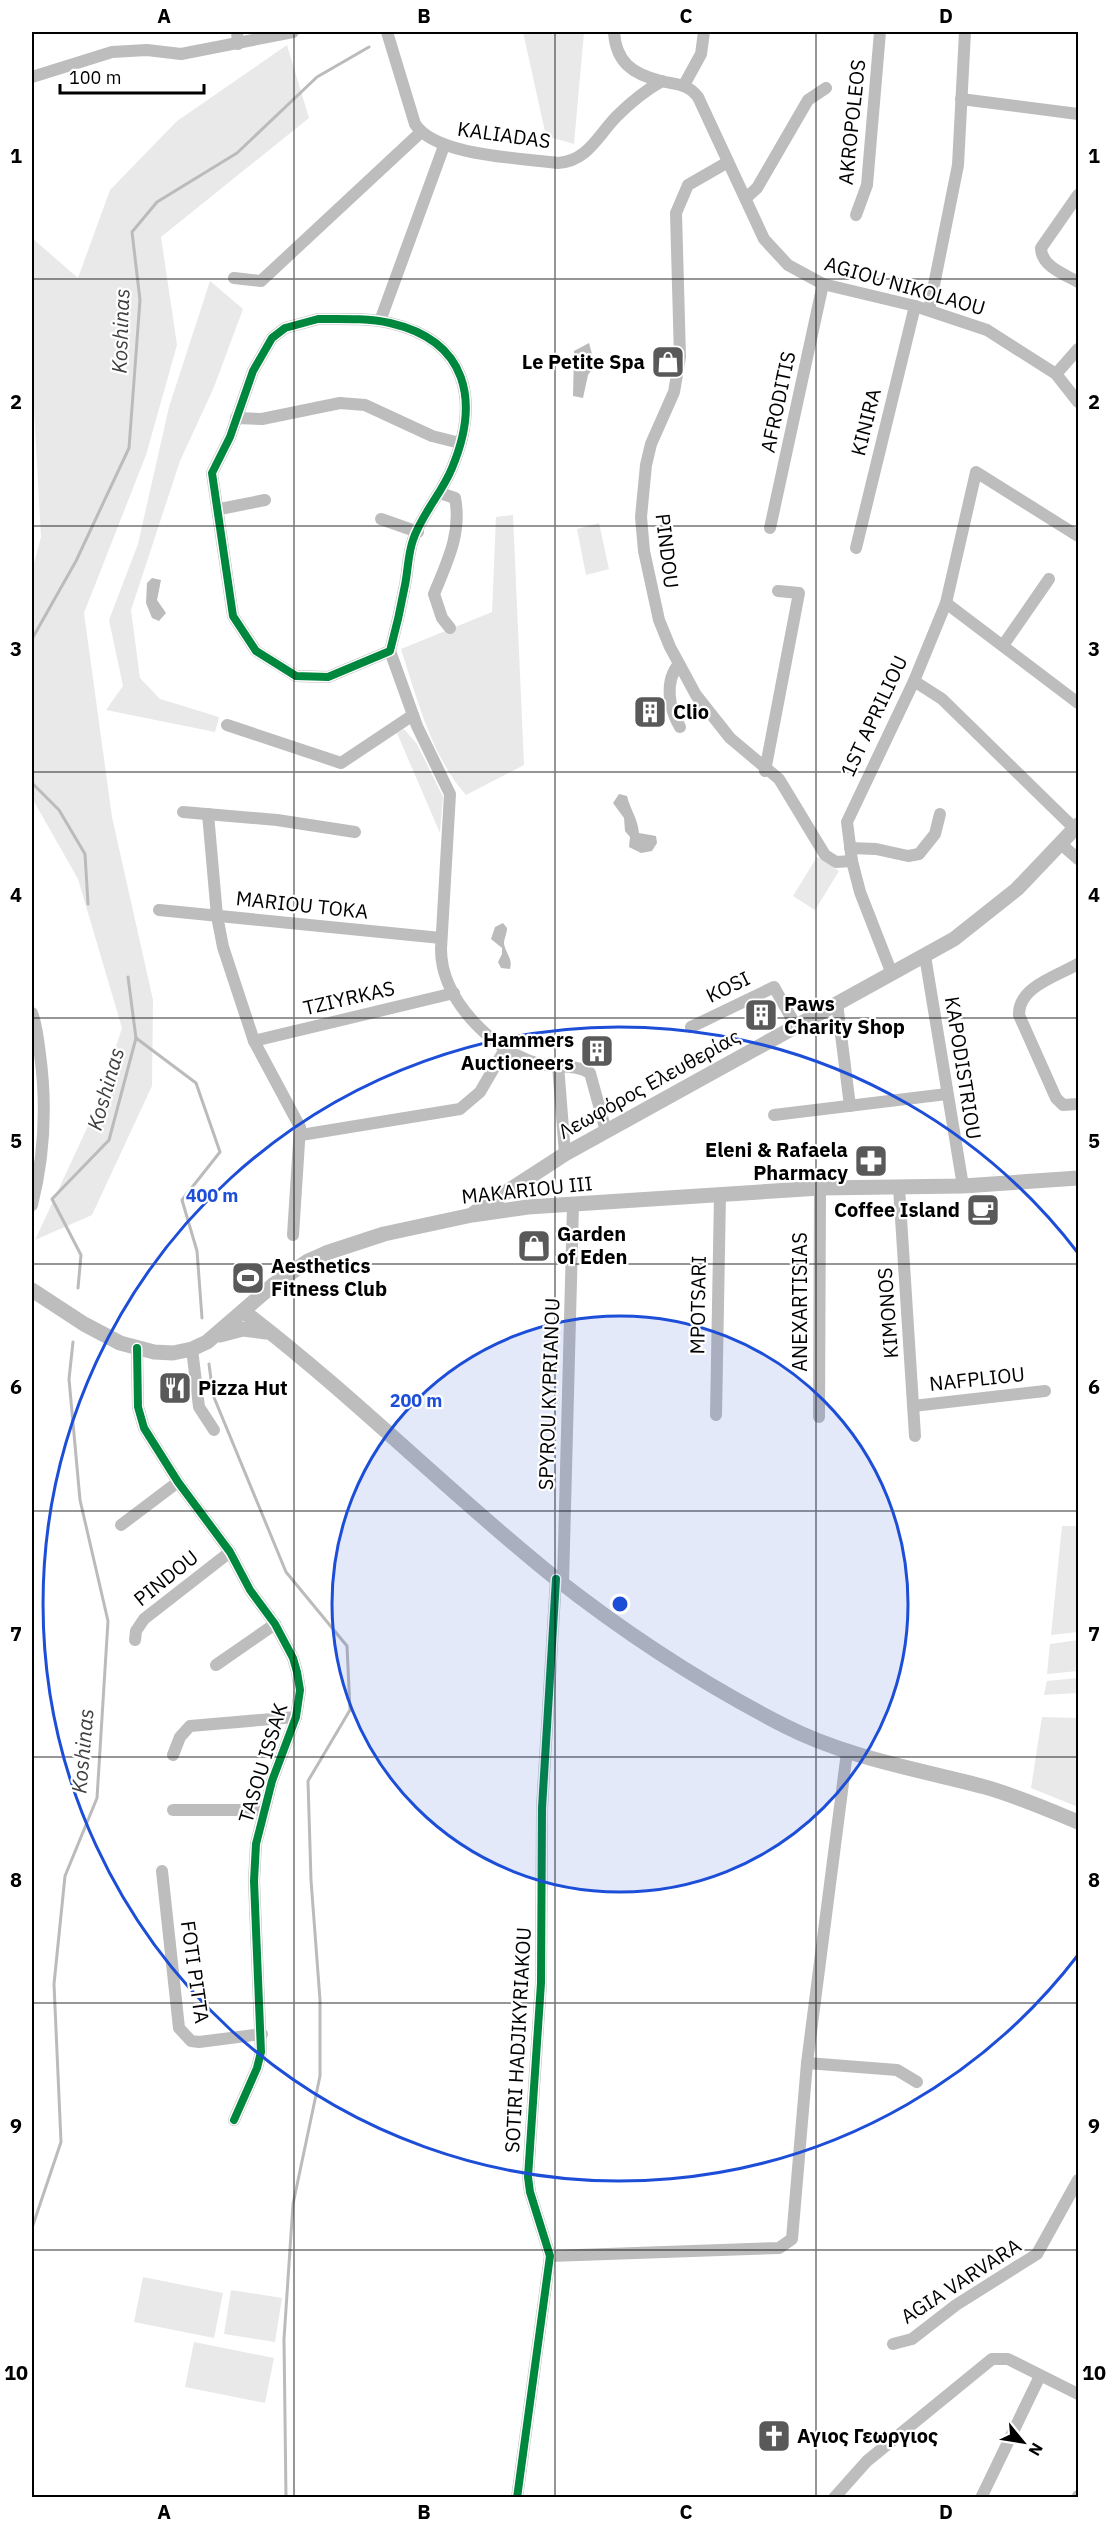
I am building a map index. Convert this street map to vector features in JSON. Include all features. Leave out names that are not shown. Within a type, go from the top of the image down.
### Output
[{"type":"main road","name":"Λεωφόρος Ελευθερίας","points":[[472,1215],[565,1154],[954,939],[1003,901],[1077,827]]},
{"type":"main road","points":[[528,1207],[525,1198],[529,1177]]},
{"type":"main road","name":"MAKARIOU III","points":[[32,1290],[84,1324],[136,1348],[165,1353],[192,1349],[217,1336],[269,1289],[308,1262],[344,1246],[472,1215],[528,1207],[820,1188],[963,1186],[1078,1178]]},
{"type":"main road","points":[[269,1289],[260,1309],[272,1333]]},
{"type":"main road","points":[[243,1311],[330,1381],[559,1581],[635,1635],[718,1688],[786,1726],[847,1752],[1012,1795],[1078,1823]]},
{"type":"main road","points":[[217,1336],[252,1328],[272,1333]]},
{"type":"street","points":[[32,77],[112,52],[147,50],[181,54],[238,38],[293,32]]},
{"type":"street","points":[[234,278],[261,282],[420,133],[409,109],[387,32]]},
{"type":"street","points":[[614,32],[620,58],[633,69],[662,81],[684,85],[701,54],[705,32]]},
{"type":"street","name":"AKROPOLEOS","points":[[856,215],[867,185],[880,32]]},
{"type":"street","points":[[929,310],[958,165],[965,32]]},
{"type":"street","name":"KALIADAS","points":[[420,133],[444,146],[558,163],[573,161],[588,151],[622,111],[662,81]]},
{"type":"street","name":"AGIOU NIKOLAOU","points":[[684,85],[691,89],[704,106],[764,239],[776,255],[799,273],[824,284],[929,310],[998,335],[1056,374],[1078,402]]},
{"type":"street","points":[[746,198],[757,188],[808,100],[826,88]]},
{"type":"street","points":[[961,99],[1078,114]]},
{"type":"street","points":[[380,321],[444,146]]},
{"type":"street","name":"PINDOU","points":[[728,162],[688,185],[679,201],[676,213],[680,357],[674,392],[651,444],[644,481],[641,533],[659,620],[679,664],[712,717],[730,738],[765,771],[779,779],[825,855],[836,862],[852,861]]},
{"type":"street","points":[[1078,195],[1041,248],[1041,254],[1050,266],[1078,282]]},
{"type":"street","name":"AFRODITIS","points":[[770,528],[824,284]]},
{"type":"street","name":"KINIRA","points":[[856,548],[915,306]]},
{"type":"street","points":[[390,651],[328,677],[296,676],[256,651],[233,616],[220,509],[212,472],[230,437],[262,353],[272,338],[285,328],[318,319],[380,321],[423,335],[439,346],[460,371],[465,387],[460,443],[440,493],[413,539],[400,616],[390,651],[413,715],[450,794],[441,965],[454,993],[486,1036],[505,1049],[539,1064],[581,1068],[590,1073],[606,1131]]},
{"type":"street","points":[[1056,374],[1078,349]]},
{"type":"street","points":[[236,418],[262,419],[340,403],[365,405],[432,436],[460,443]]},
{"type":"street","name":"1ST APRILIOU","points":[[892,974],[867,912],[852,861],[847,829],[850,814],[914,681],[946,603],[976,472],[1078,536]]},
{"type":"street","points":[[440,493],[455,498],[458,512],[456,541],[434,594],[442,618],[450,628]]},
{"type":"street","points":[[220,509],[264,500]]},
{"type":"street","points":[[381,519],[418,531]]},
{"type":"street","points":[[1004,644],[1049,579]]},
{"type":"street","points":[[765,771],[799,593],[778,591]]},
{"type":"street","points":[[946,603],[1004,644],[1078,703]]},
{"type":"street","points":[[679,664],[672,672],[670,693],[680,727]]},
{"type":"street","points":[[914,681],[942,699],[1077,827]]},
{"type":"street","points":[[226,724],[341,763],[413,715]]},
{"type":"street","points":[[183,812],[277,820],[355,832]]},
{"type":"street","points":[[208,814],[217,916],[223,947],[254,1041],[298,1119],[301,1135],[293,1235]]},
{"type":"street","points":[[850,848],[876,849],[908,856],[919,854],[934,834],[940,814]]},
{"type":"street","points":[[1061,844],[1078,859]]},
{"type":"street","name":"MARIOU TOKA","points":[[159,910],[441,938]]},
{"type":"street","name":"KAPODISTRIOU","points":[[925,956],[963,1186]]},
{"type":"street","points":[[1078,964],[1024,994],[1019,1004],[1019,1015],[1056,1098],[1063,1105],[1078,1104]]},
{"type":"street","name":"KOSI","points":[[691,1027],[774,987],[796,1026]]},
{"type":"street","name":"TZIYRKAS","points":[[254,1041],[454,993]]},
{"type":"street","points":[[837,1003],[850,1106]]},
{"type":"street","points":[[32,1013],[42,1069],[46,1117],[39,1177],[32,1205]]},
{"type":"street","points":[[301,1135],[460,1109],[480,1092],[505,1049]]},
{"type":"street","points":[[558,1065],[565,1154]]},
{"type":"street","points":[[774,1115],[948,1094]]},
{"type":"street","points":[[32,1115],[46,1117]]},
{"type":"street","name":"KIMONOS","points":[[899,1187],[915,1436]]},
{"type":"street","name":"ANEXARTISIAS","points":[[819,1417],[820,1188]]},
{"type":"street","name":"MPOTSARI","points":[[716,1415],[720,1196]]},
{"type":"street","name":"SPYROU KYPRIANOU","points":[[559,1581],[573,1205]]},
{"type":"street","name":"TASOU ISSAK","points":[[136,1348],[139,1416],[178,1482],[230,1552],[250,1590],[274,1624],[293,1658],[300,1690],[296,1717],[263,1810],[256,1844],[254,1881],[262,2034],[257,2068],[234,2120]]},
{"type":"street","points":[[192,1349],[199,1407],[214,1430]]},
{"type":"street","name":"NAFPLIOU","points":[[913,1406],[1045,1391]]},
{"type":"street","points":[[121,1525],[178,1482]]},
{"type":"street","name":"PINDOU","points":[[135,1640],[136,1631],[144,1619],[230,1552]]},
{"type":"street","name":"SOTIRI HADJIKYRIAKOU","points":[[517,2498],[550,2256],[530,2192],[528,2178],[541,1983],[542,1808],[559,1581]]},
{"type":"street","points":[[216,1665],[274,1624]]},
{"type":"street","points":[[173,1755],[180,1737],[190,1726],[296,1717]]},
{"type":"street","points":[[550,2256],[784,2246],[793,2235],[807,2063],[847,1752]]},
{"type":"street","points":[[173,1810],[263,1810]]},
{"type":"street","name":"FOTI PITTA","points":[[162,1871],[180,2028],[191,2041],[199,2042],[262,2034]]},
{"type":"street","points":[[807,2063],[897,2070],[917,2082]]},
{"type":"street","name":"AGIA VARVARA","points":[[893,2344],[912,2339],[957,2305],[1038,2254],[1078,2180]]},
{"type":"street","points":[[834,2498],[867,2461],[985,2362],[1002,2358],[1078,2394]]},
{"type":"street","points":[[981,2498],[1040,2376]]},
{"type":"shaded area","points":[[523,32],[584,32],[574,144],[546,136]]},
{"type":"shaded area","points":[[287,45],[309,118],[161,237],[177,345],[146,455],[84,613],[112,817],[153,1000],[152,1086],[92,1215],[35,1240],[94,1113],[122,1028],[78,879],[32,798],[32,571],[41,537],[32,372],[32,238],[78,278],[110,190],[177,121]]},
{"type":"shaded area","points":[[210,281],[243,309],[214,387],[180,461],[131,610],[140,678],[160,699],[219,717],[215,732],[106,710],[123,686],[109,620],[138,544],[169,407]]},
{"type":"shaded area","points":[[589,343],[595,365],[588,375],[583,398],[573,396],[574,351]]},
{"type":"shaded area","points":[[513,515],[524,765],[466,795],[443,763],[434,745],[401,649],[492,612],[496,517]]},
{"type":"shaded area","points":[[599,523],[609,569],[586,575],[577,529]]},
{"type":"shaded area","points":[[152,578],[161,580],[157,600],[166,613],[159,621],[152,618],[146,603],[147,583]]},
{"type":"shaded area","points":[[404,729],[417,744],[443,797],[440,833],[397,733]]},
{"type":"shaded area","points":[[619,794],[627,796],[639,833],[656,836],[657,843],[652,851],[641,853],[629,847],[630,837],[625,831],[624,818],[613,803]]},
{"type":"shaded area","points":[[817,857],[839,871],[815,910],[793,896]]},
{"type":"shaded area","points":[[503,923],[507,928],[504,944],[510,959],[510,969],[501,968],[498,962],[502,948],[491,939],[495,927]]},
{"type":"shaded area","points":[[1062,1526],[1078,1526],[1078,1632],[1051,1635]]},
{"type":"shaded area","points":[[1078,1640],[1078,1671],[1047,1674],[1050,1644]]},
{"type":"shaded area","points":[[1078,1678],[1078,1693],[1044,1695],[1047,1681]]},
{"type":"shaded area","points":[[1042,1717],[1078,1718],[1078,1807],[1031,1788]]},
{"type":"shaded area","points":[[143,2277],[223,2293],[214,2338],[134,2322]]},
{"type":"shaded area","points":[[231,2290],[282,2298],[275,2342],[224,2334]]},
{"type":"shaded area","points":[[194,2342],[274,2358],[265,2403],[185,2387]]},
{"type":"waterway","name":"Koshinas","points":[[32,639],[76,561],[129,448],[140,300],[132,232],[157,202],[237,153],[317,77],[369,47]]},
{"type":"waterway","name":"Koshinas","points":[[32,783],[59,810],[85,854],[88,904]]},
{"type":"waterway","name":"Koshinas","points":[[78,1288],[81,1255],[52,1199],[109,1140],[136,1038],[128,977]]},
{"type":"waterway","points":[[136,1038],[196,1083],[220,1152],[182,1200],[197,1251],[202,1318]]},
{"type":"waterway","name":"Koshinas","points":[[32,2228],[61,2142],[54,1984],[65,1876],[97,1798],[108,1621],[80,1500],[69,1379],[73,1342]]},
{"type":"waterway","points":[[209,1364],[213,1395],[286,1572],[347,1646],[350,1710],[308,1781],[311,1880],[320,2000],[320,2076],[293,2204],[284,2339],[286,2498]]},
{"type":"cycle path","points":[[318,319],[381,321],[416,332],[437,344],[451,359],[461,377],[465,397],[465,420],[461,443],[452,468],[421,522],[411,545],[402,602],[390,651],[328,677],[296,676],[256,651],[233,616],[212,473],[230,437],[253,371],[272,338],[285,328],[318,319]]},
{"type":"cycle path","points":[[137,1348],[138,1407],[144,1428],[178,1482],[230,1552],[250,1590],[275,1624],[293,1658],[300,1690],[296,1717],[272,1781],[256,1844],[254,1881],[261,2052],[257,2068],[234,2120]]},
{"type":"cycle path","points":[[517,2498],[550,2256],[530,2192],[528,2177],[541,1983],[542,1808],[556,1579]]},
{"type":"place","name":"Le Petite Spa","points":[[668,362]]},
{"type":"place","name":"Clio","points":[[650,712]]},
{"type":"place","name":"Paws Charity Shop","points":[[761,1015]]},
{"type":"place","name":"Hammers Auctioneers","points":[[597,1051]]},
{"type":"place","name":"Eleni & Rafaela Pharmacy","points":[[871,1161]]},
{"type":"place","name":"Coffee Island","points":[[983,1210]]},
{"type":"place","name":"Garden of Eden","points":[[534,1246]]},
{"type":"place","name":"Aesthetics Fitness Club","points":[[248,1278]]},
{"type":"place","name":"Pizza Hut","points":[[175,1388]]},
{"type":"place","name":"Αγιος Γεωργιος","points":[[774,2436]]}]
